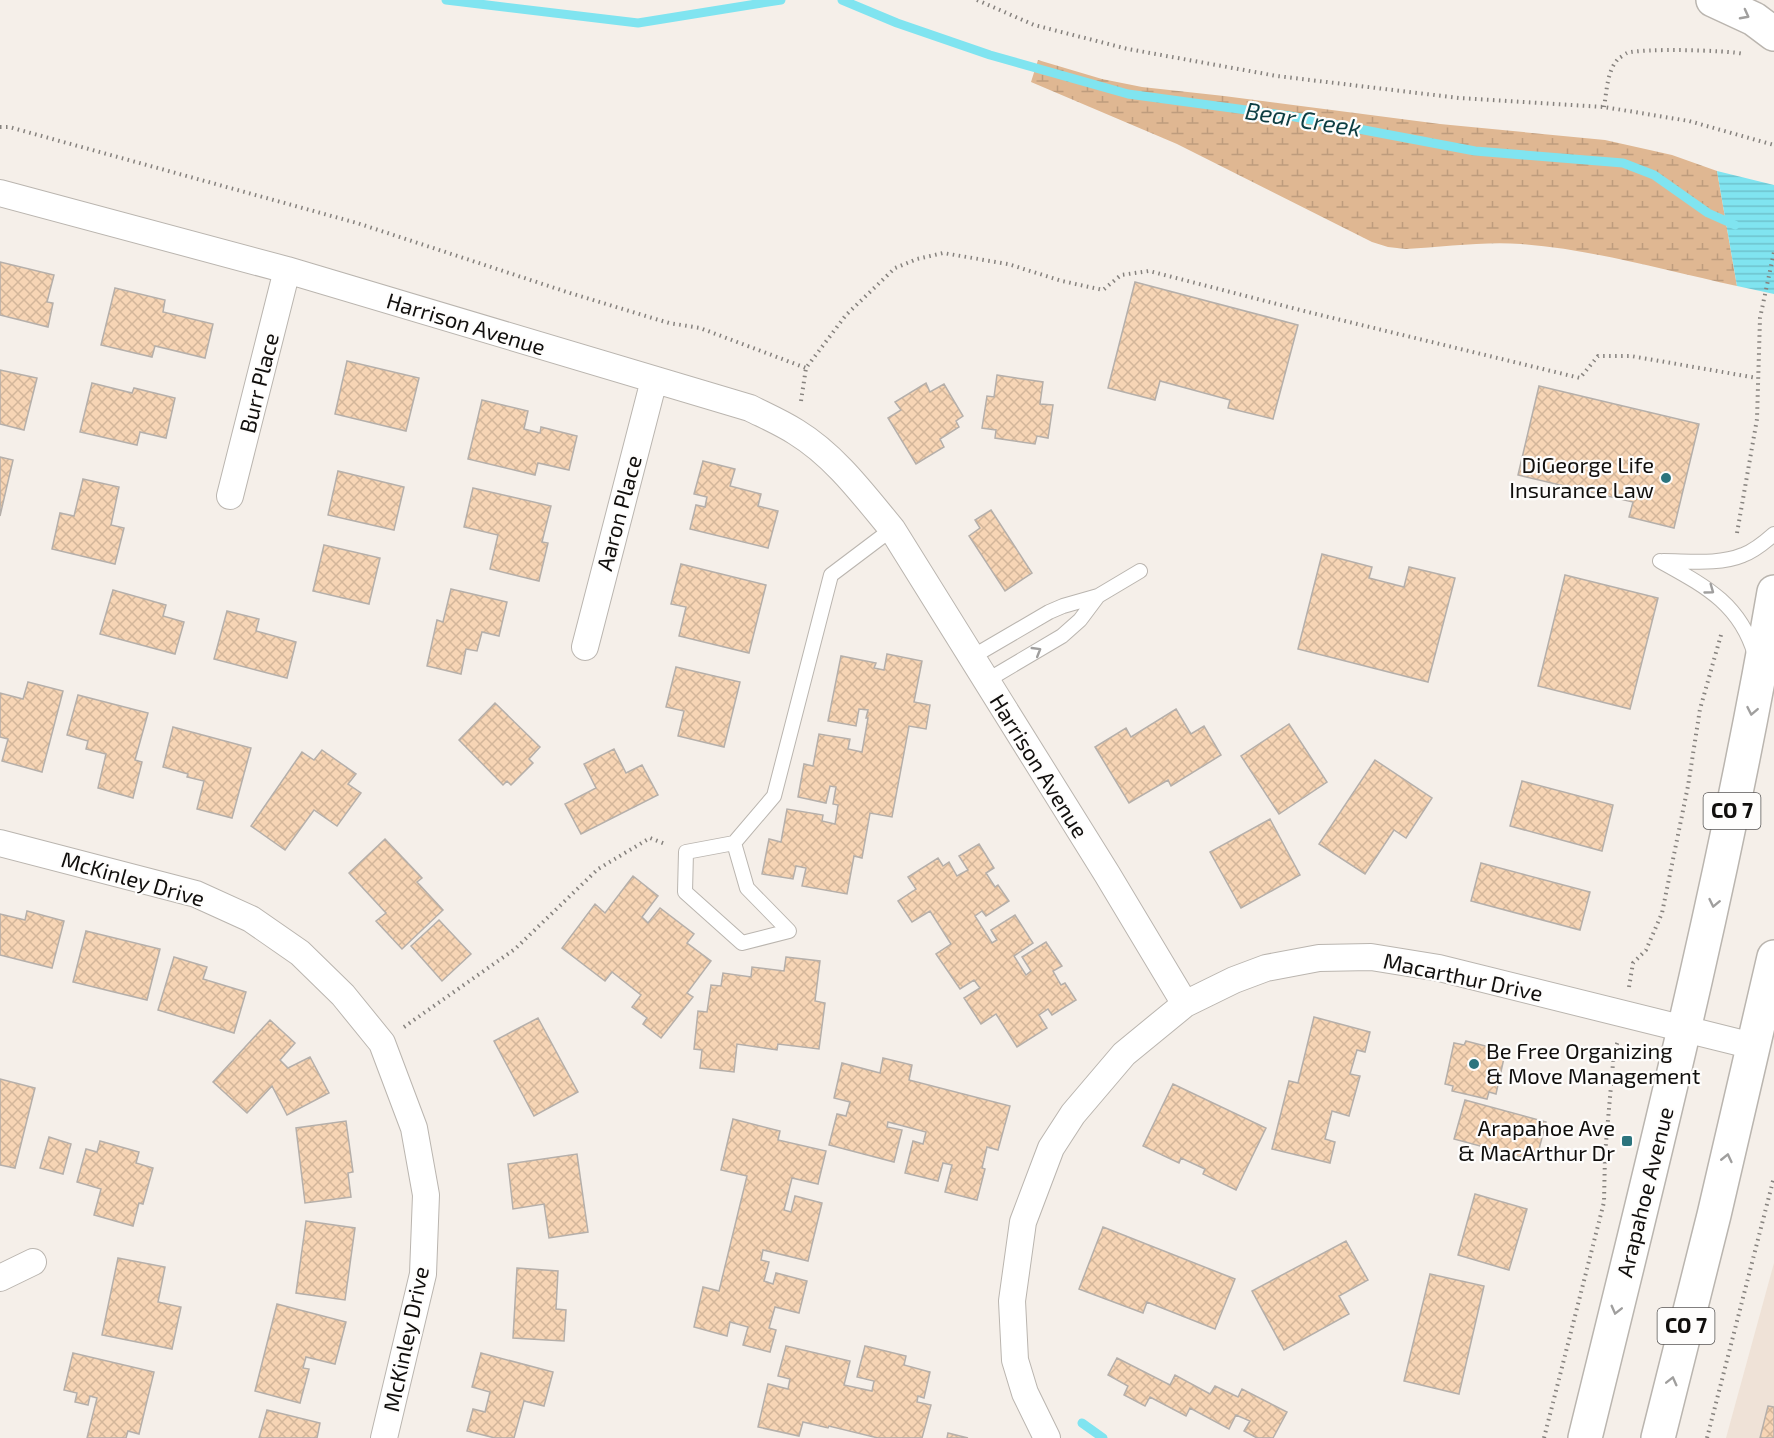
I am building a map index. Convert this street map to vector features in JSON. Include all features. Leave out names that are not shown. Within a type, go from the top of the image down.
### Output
[{"type":"main road","points":[[1713,0],[1754,20],[1774,34]]},
{"type":"main road","name":"Arapahoe Avenue","points":[[1585,1438],[1685,1029],[1716,892],[1774,592]]},
{"type":"main road","name":"CO 7","points":[[1658,1438],[1711,1226],[1774,957]]},
{"type":"street","name":"Harrison Avenue","points":[[0,193],[287,270],[750,408],[796,432],[824,452],[859,489],[891,529],[1185,1004]]},
{"type":"street","name":"Burr Place","points":[[230,496],[287,270]]},
{"type":"street","name":"Aaron Place","points":[[585,646],[654,380]]},
{"type":"street","name":"McKinley Drive","points":[[0,843],[196,894],[251,919],[300,953],[343,995],[382,1043],[414,1128],[426,1195],[423,1274],[384,1438]]},
{"type":"street","name":"Macarthur Drive","points":[[1047,1438],[1025,1393],[1015,1360],[1011,1301],[1023,1222],[1051,1148],[1072,1114],[1124,1054],[1185,1004],[1234,980],[1266,968],[1319,958],[1371,957],[1438,968],[1753,1046]]},
{"type":"street","points":[[0,1278],[33,1262]]},
{"type":"lane","points":[[734,843],[747,888],[789,931],[742,943],[685,892],[686,852],[734,843],[774,795],[831,575],[891,529]]},
{"type":"lane","points":[[1759,672],[1747,633],[1726,603],[1698,582],[1659,561],[1733,559],[1745,555],[1774,534]]},
{"type":"lane","points":[[972,657],[1063,606],[1098,596],[1140,571]]},
{"type":"lane","points":[[986,681],[1062,636],[1080,620],[1098,596]]},
{"type":"path","points":[[977,0],[1034,25],[1128,49],[1277,76],[1459,98],[1604,107],[1689,121],[1774,145]]},
{"type":"path","points":[[1604,107],[1611,71],[1617,60],[1626,53],[1641,51],[1730,52],[1748,56]]},
{"type":"path","points":[[0,127],[9,127],[357,223],[669,323],[700,328],[806,368]]},
{"type":"path","points":[[1733,559],[1757,419],[1757,378],[1763,299],[1774,252]]},
{"type":"path","points":[[796,432],[806,368],[846,315],[895,268],[917,259],[943,253],[1008,264],[1062,281],[1103,290],[1121,275],[1149,270],[1312,313],[1580,378],[1598,356],[1631,356],[1757,378]]},
{"type":"path","points":[[1544,1438],[1604,1202],[1605,1154],[1614,1052],[1627,1015],[1633,963],[1646,950],[1662,913],[1688,786],[1700,709],[1721,639],[1726,603]]},
{"type":"path","points":[[382,1043],[515,949],[598,869],[650,838],[686,852]]},
{"type":"path","points":[[1707,1438],[1774,1177]]},
{"type":"shaded area","points":[[1774,1263],[1774,1438],[1726,1438]]},
{"type":"green space","points":[[1038,60],[1102,79],[1142,87],[1440,124],[1605,140],[1672,155],[1717,171],[1737,286],[1629,261],[1548,247],[1493,243],[1406,249],[1372,242],[1177,144],[1031,82]]},
{"type":"water","points":[[1717,171],[1774,185],[1774,294],[1737,286]]},
{"type":"building","points":[[0,262],[54,275],[47,302],[53,303],[48,327],[0,315]]},
{"type":"building","points":[[1135,282],[1298,325],[1273,419],[1228,408],[1230,400],[1160,381],[1155,400],[1108,388]]},
{"type":"building","points":[[115,288],[165,300],[163,312],[213,324],[205,358],[155,346],[152,357],[101,345]]},
{"type":"building","points":[[347,361],[419,378],[406,431],[335,414]]},
{"type":"building","points":[[0,370],[37,378],[24,430],[0,424]]},
{"type":"building","points":[[997,375],[1043,382],[1040,404],[1053,405],[1048,438],[1037,436],[1035,444],[995,438],[996,430],[982,428],[987,396],[994,397]]},
{"type":"building","points":[[92,383],[132,393],[134,388],[175,398],[166,438],[140,432],[137,445],[80,432]]},
{"type":"building","points":[[926,383],[930,392],[944,384],[963,416],[956,421],[959,427],[940,439],[944,447],[916,464],[888,418],[901,410],[895,402]]},
{"type":"building","points":[[1539,386],[1699,424],[1674,528],[1629,517],[1633,502],[1518,475]]},
{"type":"building","points":[[482,400],[528,411],[524,429],[540,433],[541,427],[577,436],[569,470],[538,463],[535,475],[468,459]]},
{"type":"building","points":[[0,457],[13,460],[0,516]]},
{"type":"building","points":[[703,461],[735,469],[730,486],[761,494],[758,506],[778,511],[768,548],[690,529],[696,505],[705,507],[707,497],[694,494]]},
{"type":"building","points":[[338,471],[404,487],[394,530],[328,515]]},
{"type":"building","points":[[83,479],[119,487],[111,525],[124,528],[115,564],[52,549],[60,513],[74,516]]},
{"type":"building","points":[[473,488],[551,506],[542,542],[548,543],[539,581],[490,569],[498,535],[464,527]]},
{"type":"building","points":[[991,510],[1032,573],[1005,591],[969,536],[980,528],[975,520]]},
{"type":"building","points":[[324,545],[380,558],[369,604],[313,591]]},
{"type":"building","points":[[1322,554],[1372,567],[1369,578],[1404,587],[1409,567],[1455,578],[1428,682],[1298,649]]},
{"type":"building","points":[[681,564],[766,585],[749,653],[679,636],[686,607],[671,604]]},
{"type":"building","points":[[1565,575],[1658,598],[1630,709],[1538,686]]},
{"type":"building","points":[[451,589],[507,602],[499,636],[482,632],[477,651],[466,649],[461,674],[427,666],[437,620],[443,622]]},
{"type":"building","points":[[113,590],[166,605],[163,616],[184,622],[175,654],[100,634]]},
{"type":"building","points":[[227,611],[259,619],[256,631],[296,642],[287,678],[214,659]]},
{"type":"building","points":[[887,654],[922,661],[914,702],[930,705],[926,729],[909,726],[892,817],[870,813],[862,858],[854,856],[847,894],[802,886],[806,868],[796,866],[793,879],[762,874],[769,839],[781,842],[787,809],[823,815],[822,821],[835,824],[838,805],[833,804],[836,787],[830,786],[826,803],[798,797],[804,764],[813,766],[819,734],[850,739],[848,749],[862,752],[868,710],[859,709],[856,726],[828,721],[841,656],[876,663],[874,668],[884,670]]},
{"type":"building","points":[[676,667],[740,682],[724,747],[678,736],[684,711],[666,707]]},
{"type":"building","points":[[28,682],[63,691],[42,772],[2,761],[8,739],[0,737],[0,693],[23,699]]},
{"type":"building","points":[[78,695],[148,713],[135,760],[142,762],[133,798],[98,788],[106,754],[86,749],[88,741],[67,735]]},
{"type":"building","points":[[495,703],[540,747],[529,759],[533,763],[511,785],[507,781],[503,785],[459,740]]},
{"type":"building","points":[[1176,709],[1191,734],[1204,726],[1221,755],[1171,786],[1168,780],[1129,803],[1095,747],[1126,728],[1131,737]]},
{"type":"building","points":[[1289,724],[1327,782],[1279,814],[1241,756]]},
{"type":"building","points":[[173,727],[251,748],[232,818],[197,809],[204,781],[163,767]]},
{"type":"building","points":[[614,749],[626,773],[642,765],[658,795],[581,834],[565,804],[596,788],[584,764]]},
{"type":"building","points":[[322,750],[356,774],[348,784],[361,793],[337,826],[314,810],[285,850],[251,826],[302,752],[314,760]]},
{"type":"building","points":[[1375,760],[1432,798],[1406,838],[1394,830],[1365,874],[1319,844]]},
{"type":"building","points":[[1522,781],[1613,805],[1602,851],[1510,826]]},
{"type":"building","points":[[1270,819],[1300,875],[1241,908],[1210,852]]},
{"type":"building","points":[[385,839],[422,878],[417,882],[443,910],[402,949],[376,921],[386,913],[349,873]]},
{"type":"building","points":[[979,844],[994,868],[986,873],[995,887],[998,885],[1009,901],[986,916],[982,911],[975,916],[992,943],[997,940],[991,930],[1015,915],[1033,943],[1014,956],[1026,975],[1031,971],[1022,957],[1046,942],[1062,966],[1053,971],[1061,985],[1065,983],[1076,1000],[1052,1015],[1048,1009],[1039,1015],[1047,1028],[1017,1047],[996,1014],[981,1024],[964,998],[980,988],[974,980],[960,989],[936,954],[951,944],[930,911],[912,922],[898,901],[916,889],[908,877],[938,858],[943,866],[949,862],[957,876],[968,870],[959,856]]},
{"type":"building","points":[[1481,863],[1590,892],[1580,930],[1471,901]]},
{"type":"building","points":[[633,876],[658,896],[642,917],[648,923],[660,908],[694,934],[687,943],[711,961],[687,993],[693,997],[661,1038],[643,1024],[647,1018],[632,1007],[641,995],[612,972],[605,981],[562,948],[595,904],[605,913]]},
{"type":"building","points":[[27,911],[64,921],[52,968],[0,955],[0,914],[25,920]]},
{"type":"building","points":[[439,920],[471,954],[442,981],[411,946]]},
{"type":"building","points":[[86,931],[160,949],[147,1000],[73,982]]},
{"type":"building","points":[[174,957],[207,967],[203,979],[246,992],[234,1033],[158,1010]]},
{"type":"building","points":[[786,957],[820,961],[815,1001],[825,1003],[819,1049],[778,1044],[777,1050],[737,1044],[734,1072],[700,1068],[702,1050],[694,1049],[698,1011],[707,1012],[711,985],[721,986],[723,973],[751,977],[752,967],[784,971]]},
{"type":"building","points":[[1314,1017],[1370,1032],[1365,1052],[1357,1050],[1350,1074],[1360,1076],[1349,1116],[1332,1111],[1325,1139],[1335,1142],[1330,1163],[1272,1149],[1289,1081],[1298,1083]]},
{"type":"building","points":[[538,1018],[578,1092],[534,1116],[494,1041]]},
{"type":"building","points":[[270,1020],[295,1043],[280,1060],[288,1068],[310,1057],[329,1093],[287,1115],[272,1086],[247,1113],[213,1082]]},
{"type":"building","points":[[1466,1041],[1497,1049],[1495,1056],[1504,1058],[1496,1094],[1489,1092],[1487,1099],[1452,1091],[1453,1086],[1445,1084],[1454,1043],[1464,1045]]},
{"type":"building","points":[[883,1058],[912,1065],[909,1080],[1010,1106],[998,1150],[987,1147],[982,1168],[985,1169],[977,1200],[945,1192],[952,1165],[943,1163],[938,1181],[905,1173],[913,1141],[923,1144],[926,1132],[888,1122],[887,1127],[902,1130],[894,1162],[829,1145],[837,1114],[846,1116],[850,1102],[834,1098],[842,1063],[880,1073]]},
{"type":"building","points":[[0,1079],[35,1088],[15,1168],[0,1165]]},
{"type":"building","points":[[1173,1084],[1266,1128],[1236,1190],[1203,1174],[1205,1169],[1181,1158],[1179,1163],[1143,1146]]},
{"type":"building","points":[[1465,1100],[1546,1122],[1536,1161],[1454,1139]]},
{"type":"building","points":[[733,1119],[780,1131],[778,1140],[826,1151],[818,1184],[792,1178],[784,1210],[791,1212],[795,1196],[822,1203],[808,1261],[763,1250],[761,1260],[769,1262],[764,1281],[773,1284],[776,1273],[807,1281],[799,1313],[775,1307],[769,1328],[776,1330],[770,1352],[743,1345],[748,1327],[730,1322],[727,1336],[694,1327],[703,1287],[719,1291],[747,1176],[721,1170]]},
{"type":"building","points":[[346,1121],[353,1172],[348,1173],[351,1197],[305,1203],[296,1128]]},
{"type":"building","points":[[49,1137],[71,1144],[63,1174],[40,1168]]},
{"type":"building","points":[[100,1141],[139,1152],[136,1163],[153,1168],[143,1204],[139,1203],[133,1226],[94,1215],[101,1189],[77,1182],[86,1149],[97,1152]]},
{"type":"building","points":[[577,1154],[588,1232],[549,1238],[544,1204],[513,1209],[508,1164]]},
{"type":"building","points":[[1475,1194],[1527,1209],[1509,1270],[1458,1255]]},
{"type":"building","points":[[306,1221],[355,1228],[345,1300],[296,1293]]},
{"type":"building","points":[[1103,1227],[1235,1279],[1215,1329],[1147,1302],[1143,1313],[1079,1289]]},
{"type":"building","points":[[1346,1241],[1368,1280],[1339,1296],[1349,1314],[1284,1350],[1252,1291]]},
{"type":"building","points":[[118,1258],[165,1267],[158,1302],[181,1307],[172,1349],[102,1335]]},
{"type":"building","points":[[517,1268],[558,1271],[556,1309],[566,1310],[564,1341],[513,1338]]},
{"type":"building","points":[[1430,1274],[1484,1286],[1459,1394],[1404,1381]]},
{"type":"building","points":[[277,1304],[346,1322],[335,1364],[306,1357],[303,1368],[309,1369],[300,1403],[255,1391]]},
{"type":"building","points":[[786,1346],[850,1361],[844,1385],[872,1391],[874,1381],[857,1377],[865,1346],[906,1356],[904,1365],[930,1372],[924,1398],[918,1396],[917,1402],[931,1405],[922,1438],[878,1438],[803,1422],[799,1436],[758,1427],[768,1384],[788,1389],[790,1379],[778,1376]]},
{"type":"building","points":[[73,1353],[154,1372],[139,1434],[128,1431],[126,1438],[87,1438],[97,1398],[90,1396],[88,1405],[75,1402],[77,1393],[64,1390]]},
{"type":"building","points":[[481,1353],[553,1372],[544,1406],[524,1401],[514,1438],[495,1438],[467,1431],[473,1409],[485,1412],[490,1392],[472,1387]]},
{"type":"building","points":[[1117,1358],[1170,1385],[1175,1375],[1210,1394],[1215,1386],[1238,1397],[1242,1389],[1287,1412],[1273,1438],[1257,1438],[1244,1431],[1250,1421],[1236,1415],[1229,1429],[1190,1408],[1186,1416],[1150,1397],[1145,1406],[1124,1395],[1128,1386],[1108,1375]]},
{"type":"building","points":[[1768,1406],[1774,1407],[1774,1438],[1760,1438]]},
{"type":"building","points":[[267,1410],[320,1423],[317,1438],[259,1438]]},
{"type":"building","points":[[948,1433],[968,1438],[947,1438]]},
{"type":"waterway","name":"Bear Creek","points":[[446,0],[638,23],[781,0]]},
{"type":"waterway","name":"Bear Creek","points":[[842,0],[897,23],[990,55],[1128,94],[1290,116],[1475,151],[1623,163],[1654,175],[1708,213],[1735,225]]},
{"type":"waterway","points":[[1082,1423],[1103,1438]]},
{"type":"place","name":"DiGeorge Life Insurance Law","points":[[1666,478]]},
{"type":"place","name":"Be Free Organizing & Move Management","points":[[1474,1064]]},
{"type":"place","name":"Arapahoe Ave & MacArthur Dr","points":[[1627,1141]]}]
